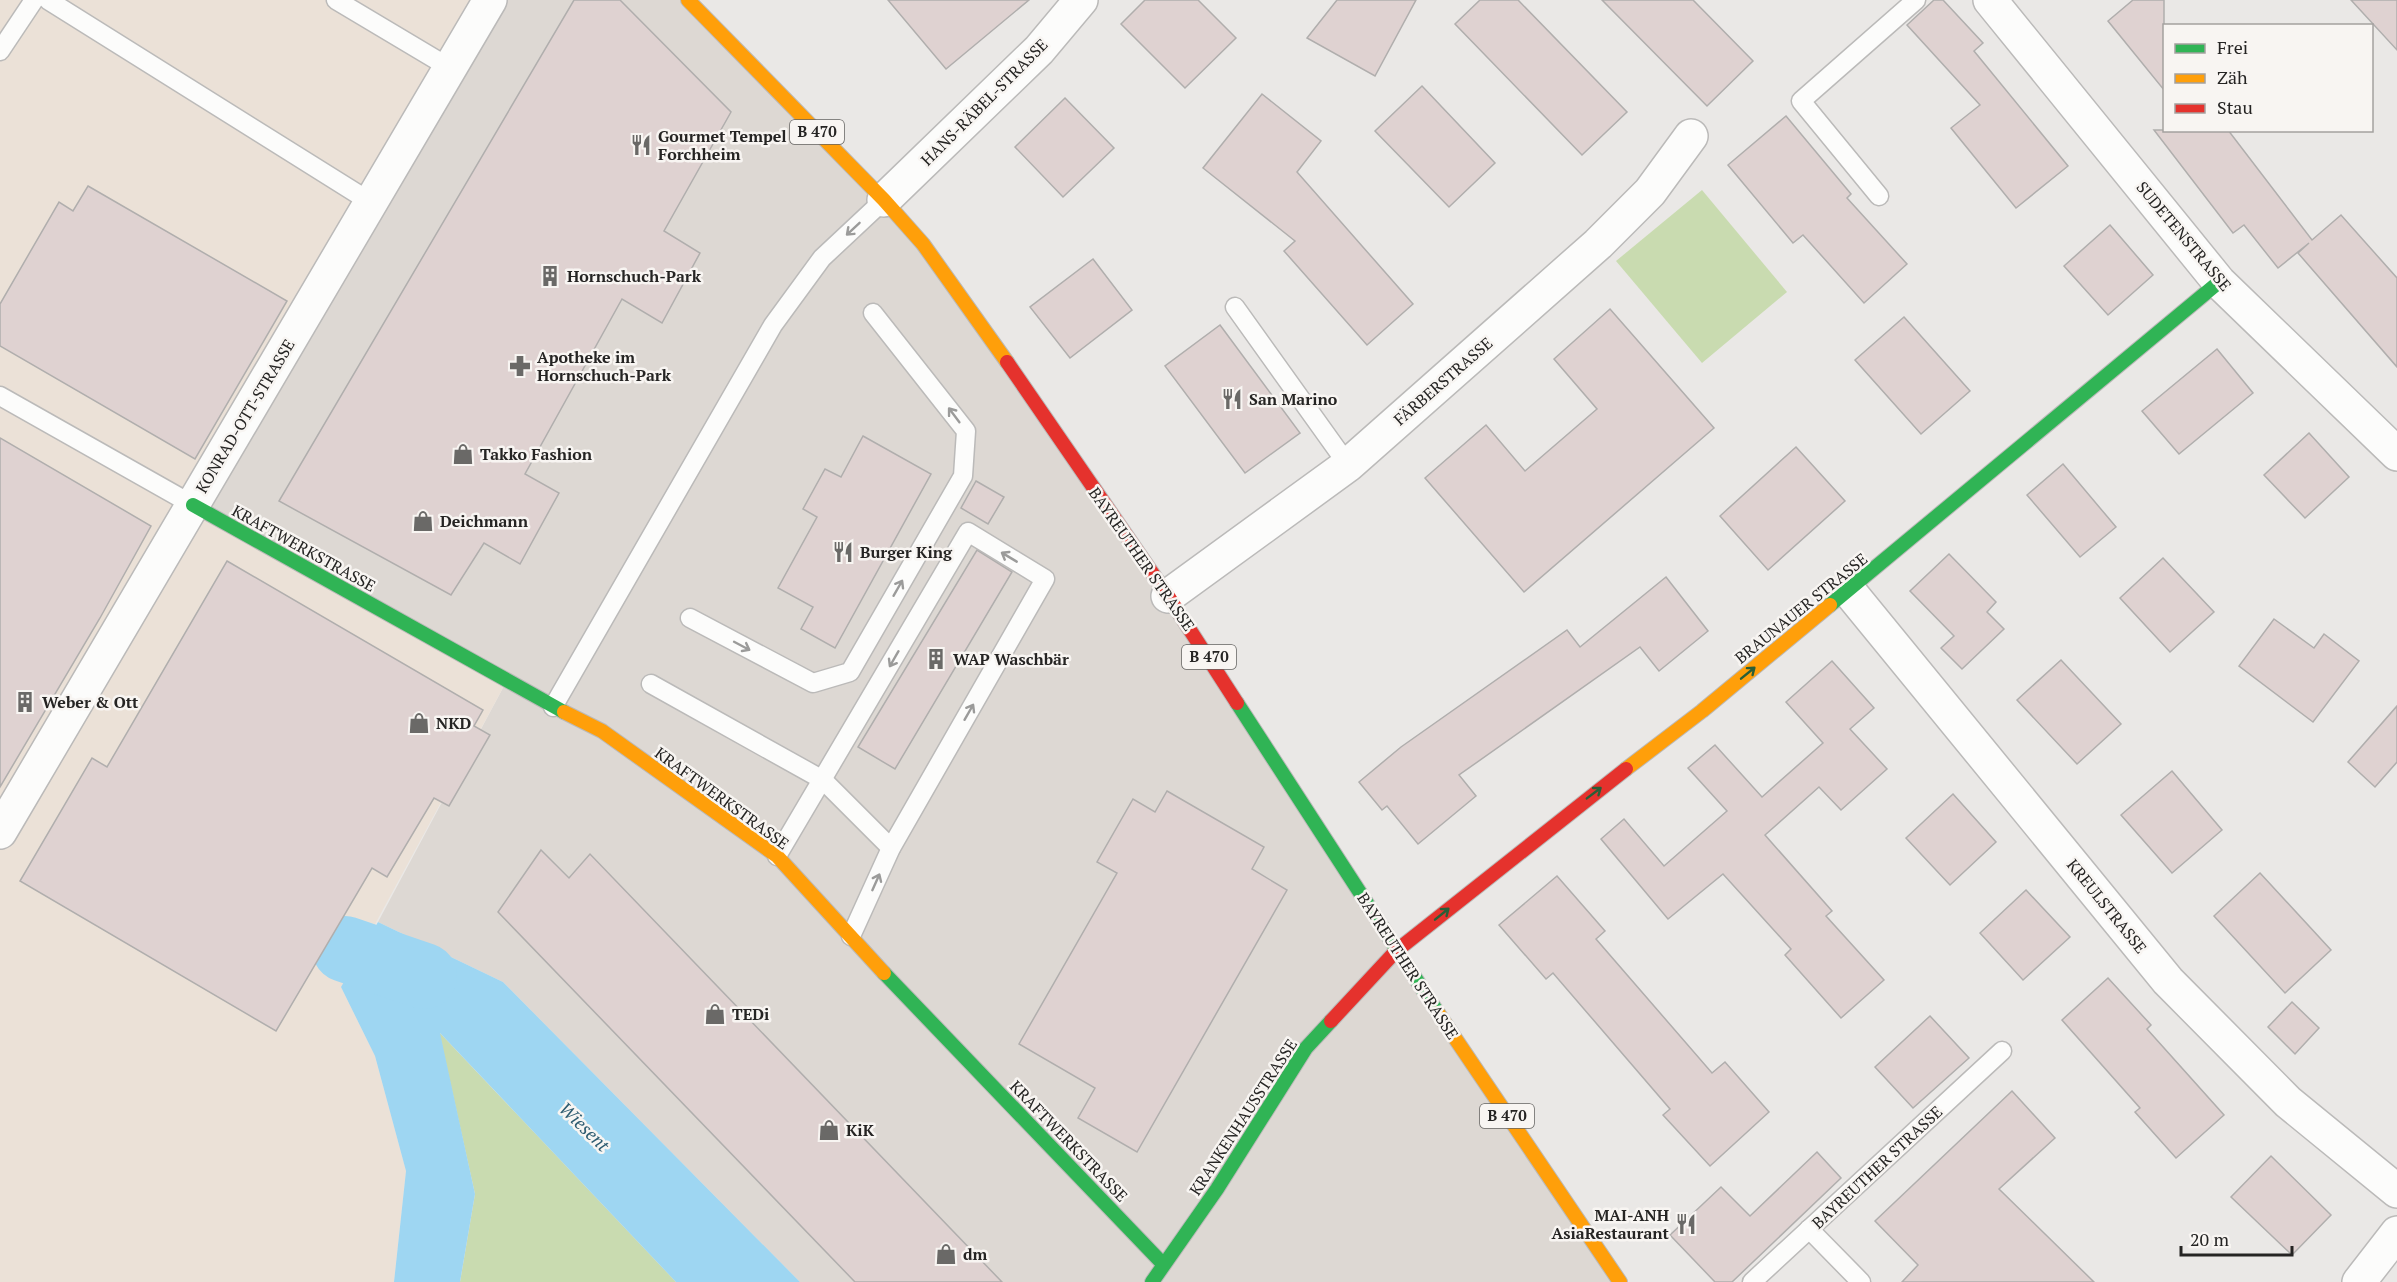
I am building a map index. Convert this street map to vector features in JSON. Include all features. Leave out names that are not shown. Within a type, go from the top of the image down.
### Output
[{"type":"street","name":"KONRAD-OTT-STRASSE","points":[[0,832],[490,0]]},
{"type":"street","name":"BAYREUTHER STRASSE","points":[[688,0],[884,200],[923,244],[1013,370],[1168,596],[1396,951],[1620,1282]]},
{"type":"street","name":"HANS-RÄBEL-STRASSE","points":[[884,200],[1039,50],[1081,0]]},
{"type":"street","name":"SUDETENSTRASSE","points":[[1990,0],[2219,282],[2397,454]]},
{"type":"street","name":"FÄRBERSTRASSE","points":[[1168,596],[1348,465],[1598,244],[1650,192],[1691,136]]},
{"type":"street","name":"BRAUNAUER STRASSE","points":[[1396,951],[1566,815],[1702,711],[2219,282]]},
{"type":"street","name":"KRAFTWERKSTRASSE","points":[[193,505],[553,707],[602,730],[777,856],[898,988],[1163,1264]]},
{"type":"street","name":"KREULSTRASSE","points":[[1849,591],[2168,981],[2288,1102],[2397,1191]]},
{"type":"street","name":"KRANKENHAUSSTRASSE","points":[[1152,1282],[1217,1189],[1306,1048],[1396,951]]},
{"type":"street","points":[[2359,1282],[2397,1233]]},
{"type":"lane","points":[[0,51],[34,0]]},
{"type":"lane","points":[[48,0],[372,203]]},
{"type":"lane","points":[[336,0],[450,68]]},
{"type":"lane","points":[[1880,196],[1801,101],[1916,0]]},
{"type":"lane","points":[[553,707],[773,325],[822,258],[884,200]]},
{"type":"lane","points":[[1235,307],[1348,465]]},
{"type":"lane","points":[[690,618],[813,683],[850,672],[963,476],[966,431],[873,313]]},
{"type":"lane","points":[[0,396],[193,505]]},
{"type":"lane","points":[[777,856],[968,532],[1046,579],[891,848],[851,936]]},
{"type":"lane","points":[[651,684],[823,780],[891,848]]},
{"type":"lane","name":"BAYREUTHER STRASSE","points":[[1752,1282],[2002,1052]]},
{"type":"lane","points":[[1809,1229],[1861,1282]]},
{"type":"shaded area","points":[[0,0],[493,0],[207,512],[504,686],[341,987],[375,1056],[406,1171],[394,1282],[0,1282]]},
{"type":"shaded area","points":[[493,0],[686,0],[903,210],[1618,1282],[800,1282],[503,982],[378,922],[504,686],[207,512]]},
{"type":"green space","points":[[1702,190],[1787,292],[1702,363],[1616,261]]},
{"type":"green space","points":[[439,1032],[676,1282],[460,1282],[475,1194]]},
{"type":"water","points":[[378,922],[503,982],[800,1282],[676,1282],[440,1033],[475,1194],[460,1282],[394,1282],[406,1171],[375,1056],[341,987]]},
{"type":"building","name":"Hornschuch-Park","points":[[574,0],[620,0],[731,112],[664,231],[700,253],[662,323],[622,299],[525,474],[559,493],[520,564],[484,543],[451,595],[279,501]]},
{"type":"building","points":[[888,0],[1029,0],[946,69]]},
{"type":"building","points":[[1145,0],[1198,0],[1236,38],[1185,88],[1121,24]]},
{"type":"building","points":[[1337,0],[1416,0],[1375,76],[1307,38]]},
{"type":"building","points":[[1480,0],[1518,0],[1627,112],[1582,155],[1455,24]]},
{"type":"building","points":[[1602,0],[1693,0],[1753,61],[1707,106]]},
{"type":"building","points":[[1934,0],[1943,0],[1983,43],[1974,51],[2068,166],[2016,208],[1951,128],[1980,105],[1907,25]]},
{"type":"building","points":[[2133,0],[2164,0],[2163,89],[2108,21]]},
{"type":"building","points":[[2351,0],[2397,0],[2397,50]]},
{"type":"building","points":[[1422,86],[1495,163],[1449,207],[1375,131]]},
{"type":"building","points":[[1262,94],[1321,141],[1297,172],[1413,304],[1367,345],[1284,251],[1295,241],[1203,168]]},
{"type":"building","points":[[1065,98],[1114,148],[1063,197],[1015,147]]},
{"type":"building","points":[[1786,116],[1851,194],[1847,198],[1907,264],[1864,303],[1803,235],[1793,243],[1728,165]]},
{"type":"building","points":[[2154,130],[2230,132],[2312,240],[2341,215],[2397,278],[2397,367],[2298,253],[2309,243],[2278,268],[2244,225],[2233,233]]},
{"type":"building","points":[[88,186],[287,301],[195,459],[0,346],[0,304],[59,202],[73,211]]},
{"type":"building","points":[[2110,225],[2153,275],[2108,315],[2064,266]]},
{"type":"building","points":[[1093,259],[1132,310],[1070,358],[1030,307]]},
{"type":"building","points":[[1610,309],[1714,428],[1524,592],[1425,478],[1486,425],[1525,471],[1597,409],[1554,359]]},
{"type":"building","points":[[1904,317],[1970,391],[1921,434],[1855,360]]},
{"type":"building","name":"San Marino","points":[[1220,325],[1300,433],[1245,473],[1165,366]]},
{"type":"building","points":[[2217,349],[2253,393],[2179,454],[2142,411]]},
{"type":"building","points":[[2309,433],[2349,477],[2305,518],[2264,475]]},
{"type":"building","name":"Burger King","points":[[863,436],[931,474],[835,648],[801,629],[813,607],[778,588],[817,517],[803,509],[825,469],[841,477]]},
{"type":"building","points":[[0,438],[151,526],[100,618],[0,787]]},
{"type":"building","points":[[1796,447],[1845,501],[1768,570],[1720,516]]},
{"type":"building","points":[[2063,464],[2116,527],[2080,557],[2027,495]]},
{"type":"building","points":[[976,481],[1004,497],[988,524],[961,508]]},
{"type":"building","name":"WAP Waschbär","points":[[977,550],[1012,572],[895,769],[858,747]]},
{"type":"building","points":[[1949,554],[1996,602],[1987,612],[2004,629],[1962,669],[1941,648],[1954,636],[1910,591]]},
{"type":"building","points":[[2163,558],[2214,612],[2170,652],[2120,598]]},
{"type":"building","points":[[227,561],[483,710],[474,726],[490,735],[449,806],[434,798],[387,877],[372,868],[276,1031],[20,881],[92,758],[107,767]]},
{"type":"building","points":[[1666,577],[1708,631],[1659,671],[1640,647],[1459,775],[1476,796],[1418,844],[1387,806],[1382,810],[1359,782],[1401,747],[1567,630],[1580,647]]},
{"type":"building","points":[[2274,619],[2314,648],[2324,634],[2359,661],[2313,722],[2239,666]]},
{"type":"building","points":[[2061,660],[2121,724],[2077,764],[2017,700]]},
{"type":"building","points":[[1832,661],[1874,708],[1850,729],[1887,769],[1841,810],[1819,787],[1765,835],[1832,911],[1826,916],[1884,980],[1841,1018],[1785,955],[1791,949],[1723,874],[1668,919],[1601,839],[1624,819],[1664,866],[1727,811],[1688,768],[1715,745],[1762,797],[1823,743],[1786,702]]},
{"type":"building","points":[[2397,706],[2397,762],[2375,787],[2348,762]]},
{"type":"building","points":[[2172,771],[2222,830],[2172,873],[2121,815]]},
{"type":"building","points":[[1167,791],[1264,847],[1252,869],[1287,890],[1137,1152],[1078,1118],[1095,1088],[1019,1044],[1117,873],[1097,862],[1133,799],[1155,812]]},
{"type":"building","points":[[1953,794],[1996,842],[1950,885],[1906,838]]},
{"type":"building","points":[[541,850],[569,878],[590,854],[1002,1282],[855,1282],[498,912]]},
{"type":"building","points":[[2260,873],[2331,950],[2285,993],[2214,916]]},
{"type":"building","points":[[1557,876],[1605,931],[1596,939],[1712,1073],[1725,1062],[1769,1112],[1710,1166],[1663,1115],[1670,1109],[1553,973],[1546,979],[1499,925]]},
{"type":"building","points":[[2026,890],[2070,937],[2023,980],[1980,933]]},
{"type":"building","points":[[2108,978],[2151,1025],[2147,1029],[2224,1115],[2176,1158],[2135,1112],[2140,1108],[2062,1020]]},
{"type":"building","points":[[2292,1002],[2319,1028],[2295,1054],[2268,1027]]},
{"type":"building","points":[[1930,1016],[1969,1058],[1913,1108],[1875,1067]]},
{"type":"building","points":[[2012,1091],[2055,1138],[1999,1189],[2094,1282],[1902,1282],[1918,1265],[1875,1221]]},
{"type":"building","points":[[1817,1152],[1841,1178],[1732,1282],[1715,1282],[1670,1235],[1721,1187],[1750,1216]]},
{"type":"building","points":[[2271,1156],[2331,1215],[2292,1255],[2231,1197]]},
{"type":"waterway","name":"Wiesent","points":[[345,949],[424,976]]},
{"type":"traffic: fast","points":[[1830,605],[2219,282]]},
{"type":"traffic: fast","points":[[193,505],[564,712]]},
{"type":"traffic: fast","points":[[1237,703],[1438,1013]]},
{"type":"traffic: fast","points":[[884,973],[1163,1264]]},
{"type":"traffic: fast","points":[[1152,1282],[1217,1189],[1306,1048],[1331,1021]]},
{"type":"traffic: slow","points":[[688,0],[884,200],[923,244],[1007,362]]},
{"type":"traffic: slow","points":[[1626,769],[1702,711],[1830,605]]},
{"type":"traffic: slow","points":[[564,712],[602,731],[777,856],[884,973]]},
{"type":"traffic: slow","points":[[1438,1013],[1620,1282]]},
{"type":"traffic: jam","points":[[1007,362],[1168,596],[1237,703]]},
{"type":"traffic: jam","points":[[1331,1021],[1396,951],[1626,769]]},
{"type":"place","name":"Gourmet Tempel Forchheim","points":[[641,145]]},
{"type":"place","name":"Hornschuch-Park","points":[[550,276]]},
{"type":"place","name":"Apotheke im Hornschuch-Park","points":[[520,366]]},
{"type":"place","name":"San Marino","points":[[1232,399]]},
{"type":"place","name":"Takko Fashion","points":[[463,454]]},
{"type":"place","name":"Deichmann","points":[[423,521]]},
{"type":"place","name":"Burger King","points":[[843,552]]},
{"type":"place","name":"WAP Waschbär","points":[[936,659]]},
{"type":"place","name":"Weber & Ott","points":[[25,702]]},
{"type":"place","name":"NKD","points":[[419,723]]},
{"type":"place","name":"TEDi","points":[[715,1014]]},
{"type":"place","name":"KiK","points":[[829,1130]]},
{"type":"place","name":"MAI-ANH AsiaRestaurant","points":[[1686,1224]]},
{"type":"place","name":"dm","points":[[946,1254]]}]
